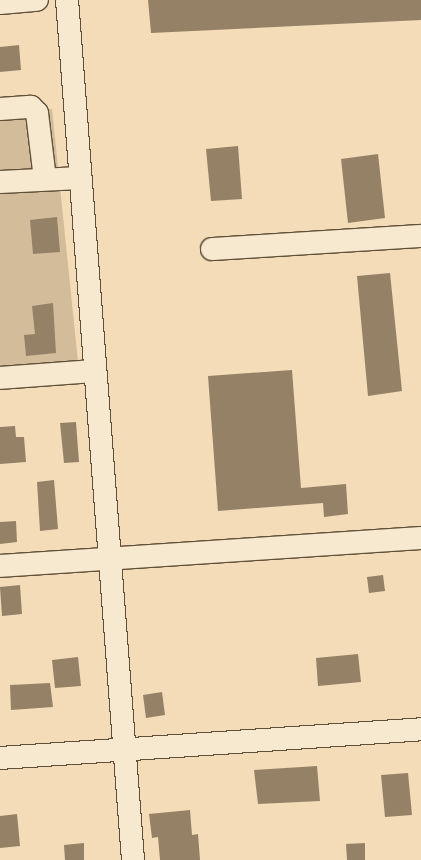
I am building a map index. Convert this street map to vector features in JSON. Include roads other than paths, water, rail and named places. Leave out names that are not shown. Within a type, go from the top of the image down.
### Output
[{"type":"street","points":[[0,3],[37,0]]},
{"type":"street","points":[[67,0],[93,371],[126,748],[133,860]]},
{"type":"street","points":[[0,109],[31,107],[37,113],[45,180]]},
{"type":"street","points":[[0,182],[80,178]]},
{"type":"street","points":[[212,249],[421,236]]},
{"type":"street","points":[[0,378],[93,371]]},
{"type":"street","points":[[0,566],[421,538]]},
{"type":"street","points":[[0,758],[421,729]]}]
